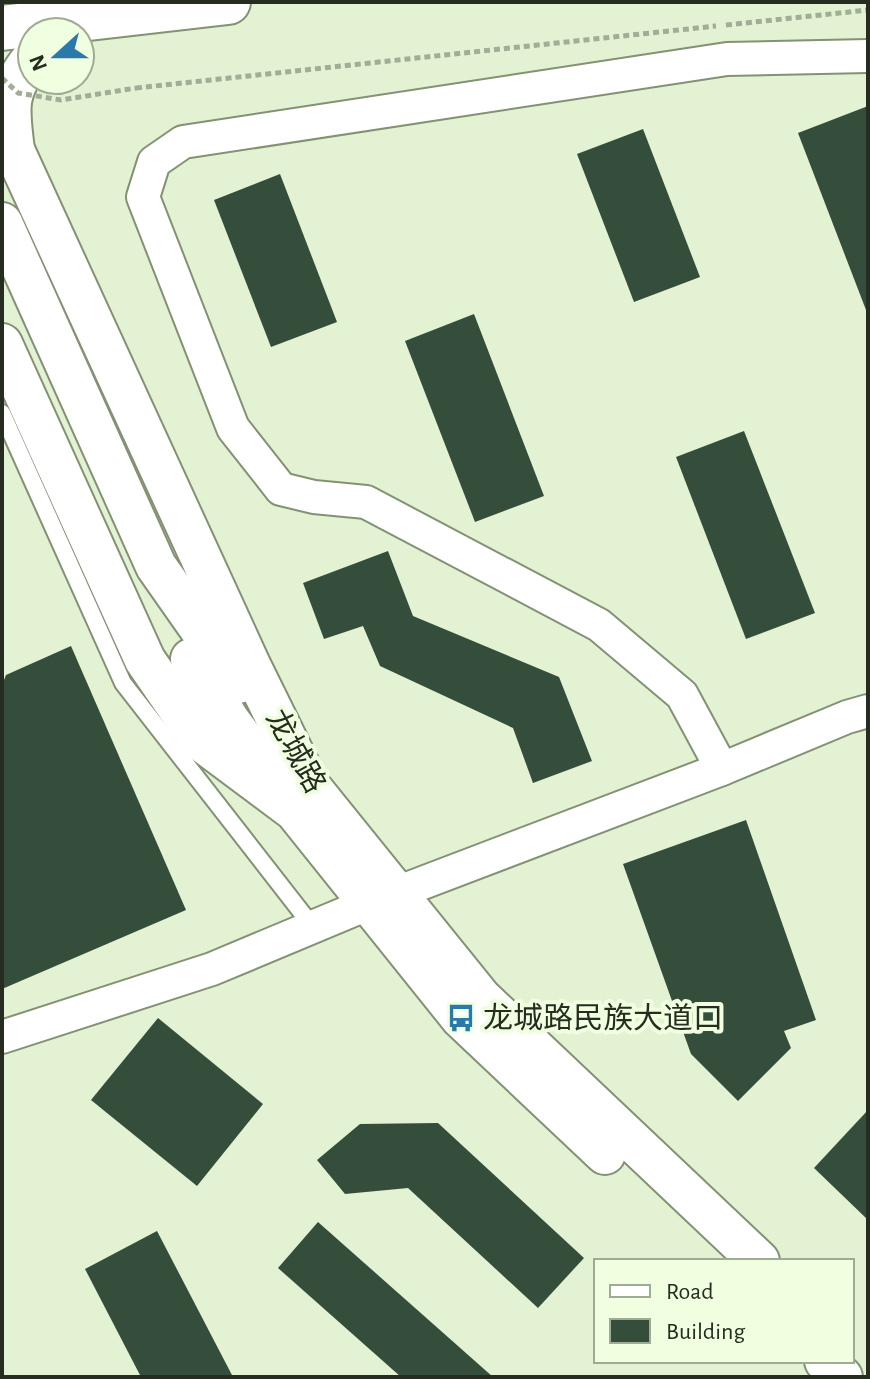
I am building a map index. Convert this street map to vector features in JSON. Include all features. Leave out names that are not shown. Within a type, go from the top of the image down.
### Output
[{"type":"main road","points":[[96,23],[228,2]]},
{"type":"street","points":[[722,769],[682,695],[599,625],[366,502],[314,497],[281,489],[233,428],[143,197],[154,162],[183,142],[727,59],[868,56]]},
{"type":"street","name":"龙城路","points":[[16,83],[11,90],[8,139],[250,665],[302,798],[383,898],[481,998],[757,1259]]},
{"type":"street","points":[[2,223],[150,569]]},
{"type":"street","points":[[2,254],[190,657],[229,720],[302,798]]},
{"type":"street","name":"龙城路","points":[[2,344],[10,406],[145,660],[200,740],[302,798]]},
{"type":"street","points":[[2,1037],[212,969],[383,898],[868,711]]},
{"type":"street","name":"龙城路","points":[[383,898],[461,1018],[717,1259]]},
{"type":"street","points":[[827,1363],[842,1377]]},
{"type":"lane","points":[[10,406],[123,683],[313,927]]},
{"type":"path","points":[[2,78],[18,93],[61,100],[136,88],[868,10]]},
{"type":"building","points":[[868,106],[868,309],[866,310],[798,133]]},
{"type":"building","points":[[643,129],[700,277],[634,302],[577,154]]},
{"type":"building","points":[[280,174],[337,322],[271,347],[214,200]]},
{"type":"building","points":[[474,314],[544,496],[475,522],[405,341]]},
{"type":"building","points":[[744,431],[815,613],[746,639],[676,457]]},
{"type":"building","points":[[388,551],[413,616],[559,677],[592,761],[533,783],[513,728],[380,666],[363,626],[324,639],[303,583]]},
{"type":"building","points":[[71,646],[186,910],[2,989],[2,685],[6,675]]},
{"type":"building","points":[[746,820],[816,1020],[784,1031],[791,1048],[738,1101],[691,1054],[623,864]]},
{"type":"building","points":[[158,1018],[263,1104],[197,1186],[91,1100]]},
{"type":"building","points":[[868,1110],[868,1220],[814,1168]]},
{"type":"building","points":[[438,1123],[584,1258],[538,1308],[408,1188],[345,1194],[317,1160],[360,1124]]},
{"type":"building","points":[[318,1222],[493,1377],[401,1377],[278,1268]]},
{"type":"building","points":[[157,1231],[233,1377],[141,1377],[85,1269]]},
{"type":"place","name":"龙城路民族大道口","points":[[461,1018]]}]
